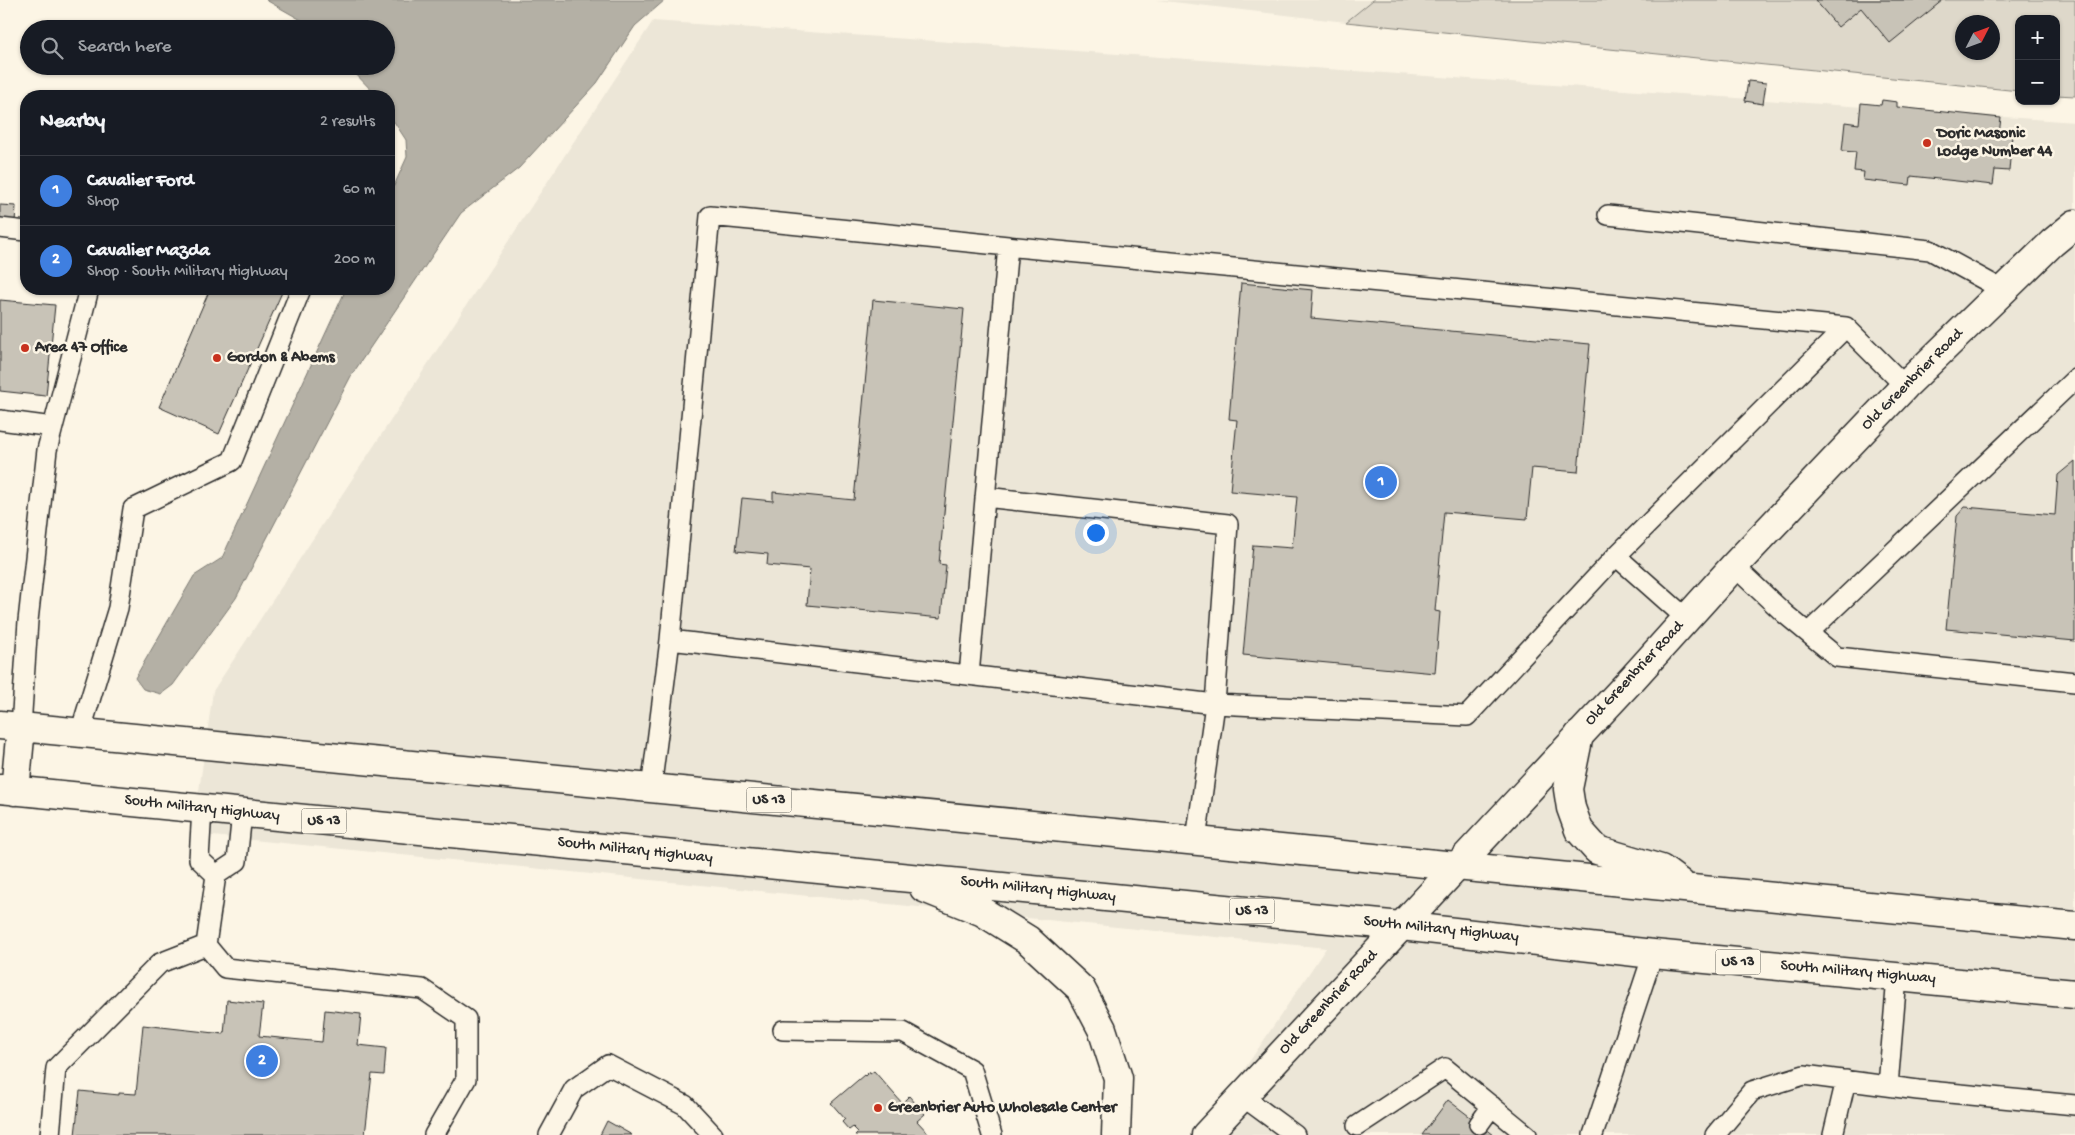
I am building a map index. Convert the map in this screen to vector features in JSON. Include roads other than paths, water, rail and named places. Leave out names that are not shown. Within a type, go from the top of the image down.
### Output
[{"type":"main road","name":"Old Greenbrier Road","points":[[1206,1135],[1458,866],[1734,566],[1904,386],[2052,243],[2075,224]]},
{"type":"main road","name":"US 13","points":[[10,726],[2075,926]]},
{"type":"main road","points":[[8,790],[10,726]]},
{"type":"main road","points":[[1579,735],[1568,789],[1571,808],[1579,830],[1597,850],[1661,869],[1688,888]]},
{"type":"main road","name":"South Military Highway","points":[[8,790],[1401,926],[1654,954],[2075,994]]},
{"type":"main road","points":[[895,877],[984,912],[1028,940],[1081,989],[1102,1029],[1118,1078],[1116,1135]]},
{"type":"lane","points":[[1608,215],[1930,250],[2003,290]]},
{"type":"lane","points":[[651,789],[670,640],[710,216],[1846,327],[1904,386]]},
{"type":"lane","points":[[0,228],[20,230]]},
{"type":"lane","points":[[969,675],[1008,246],[1006,246]]},
{"type":"lane","points":[[10,726],[29,611],[47,450],[87,295]]},
{"type":"lane","points":[[80,733],[118,608],[133,508],[232,461],[298,295]]},
{"type":"lane","points":[[670,640],[1215,704],[1467,716],[1616,556],[1846,327]]},
{"type":"lane","points":[[1808,633],[2075,379]]},
{"type":"lane","points":[[0,420],[53,427]]},
{"type":"lane","points":[[985,497],[1228,524],[1215,704],[1196,840]]},
{"type":"lane","points":[[1616,556],[1686,619]]},
{"type":"lane","points":[[1734,566],[1837,657],[2075,682]]},
{"type":"lane","points":[[202,808],[199,859],[216,874]]},
{"type":"lane","points":[[216,874],[237,861],[242,813]]},
{"type":"lane","points":[[216,874],[206,945],[225,968],[422,989],[466,1019],[466,1079],[434,1135]]},
{"type":"lane","points":[[50,1135],[56,1068],[160,963],[206,945]]},
{"type":"lane","points":[[1593,1135],[1654,954]]},
{"type":"lane","points":[[1888,1086],[1897,977]]},
{"type":"lane","points":[[783,1030],[903,1032],[972,1070],[992,1135]]},
{"type":"lane","points":[[550,1135],[574,1089],[608,1065],[685,1105],[714,1135]]},
{"type":"lane","points":[[1358,1132],[1445,1068],[1527,1135]]},
{"type":"lane","points":[[1715,1135],[1752,1091],[1804,1074],[1888,1086],[2075,1105]]},
{"type":"lane","points":[[1834,1134],[1846,1080]]},
{"type":"lane","points":[[1242,1096],[1295,1135]]},
{"type":"lane","points":[[1479,1124],[1492,1106]]},
{"type":"place","name":"Doric Masonic Lodge Number 44","points":[[1927,143]]},
{"type":"place","name":"Area 47 Office","points":[[25,348]]},
{"type":"place","name":"Gordon & Abems","points":[[217,358]]},
{"type":"place","name":"Cavalier Ford","points":[[1381,482]]},
{"type":"place","name":"Cavalier Mazda","points":[[262,1061]]},
{"type":"place","name":"Greenbrier Auto Wholesale Center","points":[[878,1108]]}]
